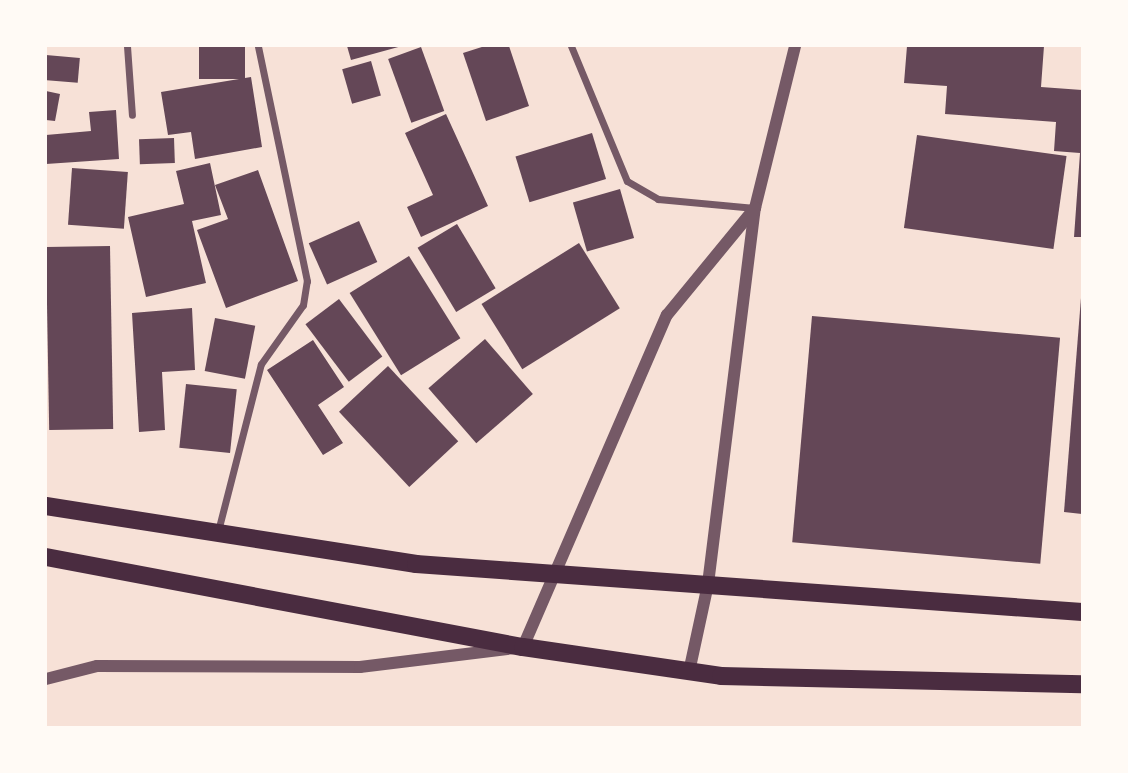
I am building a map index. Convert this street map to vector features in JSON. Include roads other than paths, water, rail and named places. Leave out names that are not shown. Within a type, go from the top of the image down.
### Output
[{"type":"main road","points":[[46,506],[217,535],[555,575],[1083,612]]},
{"type":"main road","points":[[46,557],[523,647],[689,672],[1083,684]]},
{"type":"street","points":[[127,46],[132,115]]},
{"type":"street","points":[[217,535],[261,364],[303,305],[307,281],[258,46]]},
{"type":"street","points":[[571,46],[627,181],[658,199],[755,208]]},
{"type":"street","points":[[689,672],[708,584],[755,208],[795,46]]},
{"type":"street","points":[[46,679],[97,666],[360,667],[523,647],[667,315],[755,208]]}]
